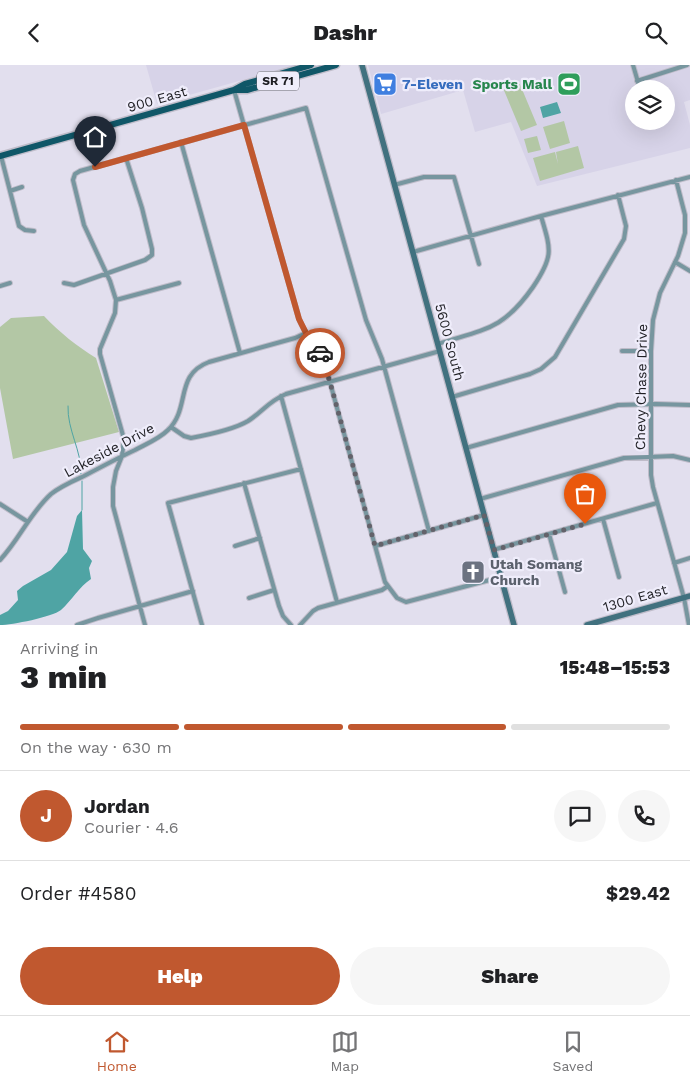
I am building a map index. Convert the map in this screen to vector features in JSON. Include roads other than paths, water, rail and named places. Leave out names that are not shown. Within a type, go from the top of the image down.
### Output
[{"type":"main road","name":"900 East","points":[[0,156],[234,90],[245,84],[311,65]]},
{"type":"main road","name":"900 East","points":[[234,90],[247,90],[336,65]]},
{"type":"main road","name":"5600 South","points":[[362,65],[514,625]]},
{"type":"main road","name":"1300 East","points":[[587,625],[602,623],[687,597]]},
{"type":"street","points":[[633,65],[637,80]]},
{"type":"street","points":[[640,80],[687,65]]},
{"type":"street","points":[[234,90],[299,319],[323,359],[383,578],[397,598],[406,602],[412,602],[501,577]]},
{"type":"street","points":[[145,625],[113,506],[114,478],[122,456],[124,439],[100,349],[115,313],[116,300],[84,225],[74,186],[75,174],[306,108],[363,311],[380,352],[429,531]]},
{"type":"street","points":[[181,143],[240,353]]},
{"type":"street","points":[[0,156],[19,225],[25,230],[34,231]]},
{"type":"street","points":[[64,283],[74,285],[149,258],[152,253],[142,208],[126,158]]},
{"type":"street","points":[[394,185],[424,177],[454,177],[479,264]]},
{"type":"street","points":[[413,252],[690,177]]},
{"type":"street","name":"Chevy Chase Drive","points":[[676,181],[684,209],[685,227],[682,245],[657,301],[653,320],[651,351],[651,479],[674,563],[687,597],[689,625]]},
{"type":"street","points":[[10,191],[22,187]]},
{"type":"street","points":[[452,397],[530,374],[546,365],[555,357],[624,239],[626,226],[618,195]]},
{"type":"street","points":[[438,344],[495,325],[509,316],[521,304],[544,271],[548,259],[549,243],[541,216]]},
{"type":"street","points":[[675,262],[690,271]]},
{"type":"street","points":[[0,286],[10,283]]},
{"type":"street","points":[[116,300],[179,283]]},
{"type":"street","name":"Lakeside Drive","points":[[0,560],[51,494],[159,437],[171,427],[182,406],[186,385],[192,373],[203,364],[295,338],[306,333]]},
{"type":"street","points":[[171,427],[184,436],[191,438],[236,426],[248,421],[266,405],[281,396],[440,351]]},
{"type":"street","points":[[622,351],[651,351]]},
{"type":"street","points":[[281,396],[337,602]]},
{"type":"street","points":[[466,449],[615,406],[651,404],[690,405]]},
{"type":"street","points":[[480,499],[618,460],[651,456],[678,457],[690,460]]},
{"type":"street","points":[[202,625],[168,503],[301,469]]},
{"type":"street","points":[[244,483],[274,590],[281,611],[291,625]]},
{"type":"street","points":[[494,550],[657,503]]},
{"type":"street","points":[[0,504],[28,522]]},
{"type":"street","points":[[375,546],[484,515]]},
{"type":"street","points":[[603,519],[619,577]]},
{"type":"street","points":[[549,534],[565,592]]},
{"type":"street","points":[[235,546],[260,539]]},
{"type":"street","points":[[674,563],[690,558]]},
{"type":"street","points":[[300,625],[313,611],[388,586]]},
{"type":"street","points":[[249,598],[274,590]]},
{"type":"street","points":[[77,625],[90,623],[193,591]]},
{"type":"waterway","points":[[68,406],[68,415],[81,465],[81,474]]},
{"type":"waterway","points":[[82,481],[82,510]]},
{"type":"place","name":"7-Eleven","points":[[385,84]]},
{"type":"place","name":"Sports Mall","points":[[569,84]]},
{"type":"place","name":"Utah Somang Church","points":[[473,572]]}]
